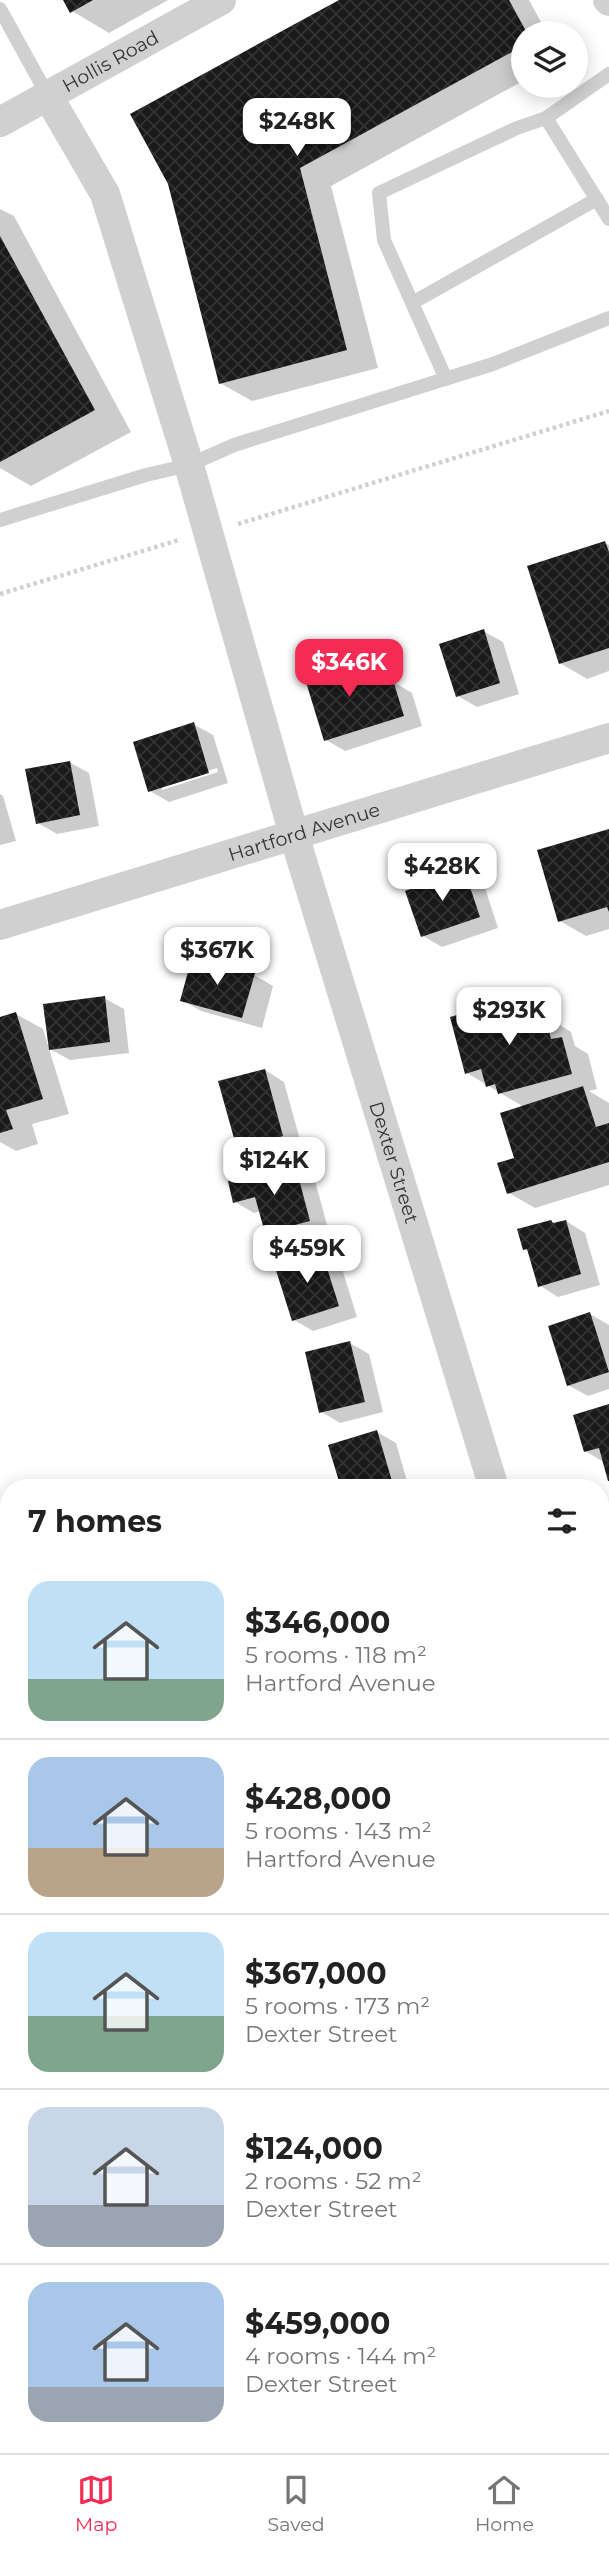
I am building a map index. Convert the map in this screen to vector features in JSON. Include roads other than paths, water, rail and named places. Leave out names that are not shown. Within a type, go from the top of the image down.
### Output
[{"type":"street","name":"Hollis Road","points":[[0,122],[221,0]]},
{"type":"street","name":"Dexter Street","points":[[48,96],[105,194],[188,465],[294,835],[491,1479]]},
{"type":"street","name":"Hartford Avenue","points":[[0,925],[609,738]]},
{"type":"lane","points":[[0,9],[48,96]]},
{"type":"lane","points":[[446,379],[384,240],[379,193],[517,128],[546,118],[609,74]]},
{"type":"lane","points":[[546,118],[609,219]]},
{"type":"lane","points":[[412,303],[597,199]]},
{"type":"lane","points":[[0,520],[146,475],[188,465],[234,444],[494,364],[609,317]]}]
